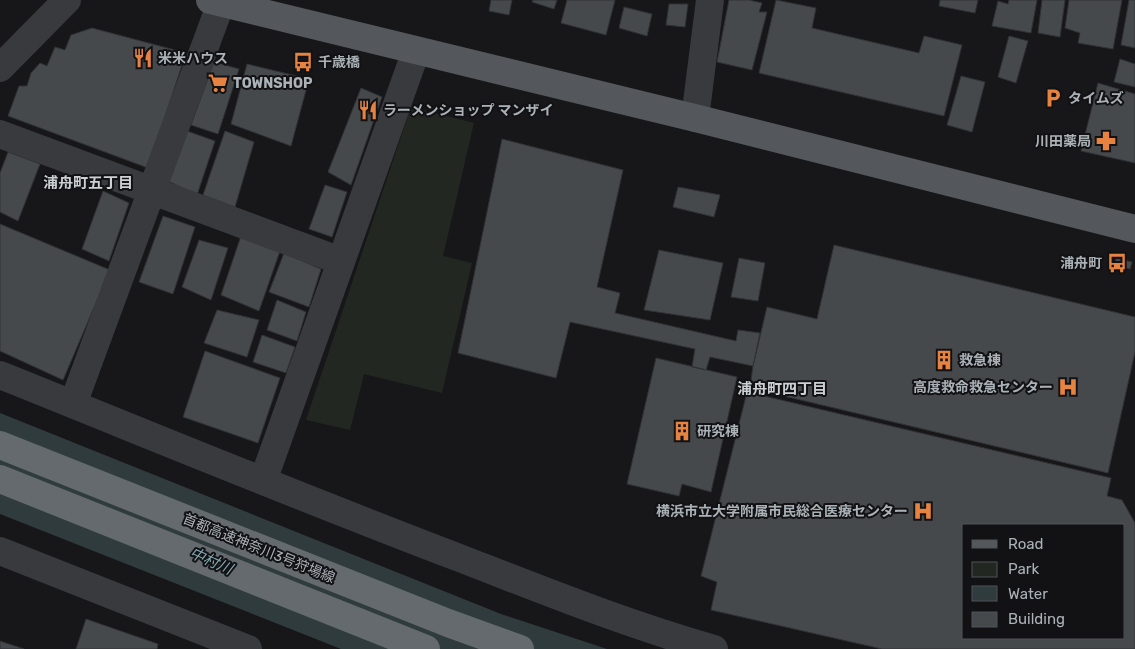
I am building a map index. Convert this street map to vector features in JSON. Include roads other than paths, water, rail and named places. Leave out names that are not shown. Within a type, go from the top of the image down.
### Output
[{"type":"highway","name":"首都高速神奈川3号狩場線","points":[[0,445],[448,623],[520,649]]},
{"type":"highway","points":[[0,479],[426,649]]},
{"type":"main road","points":[[216,2],[695,118],[1135,229]]},
{"type":"street","points":[[0,68],[67,0]]},
{"type":"street","points":[[695,118],[710,0]]},
{"type":"street","points":[[74,404],[154,191],[216,2]]},
{"type":"street","points":[[263,480],[416,51]]},
{"type":"street","points":[[0,134],[341,261]]},
{"type":"street","points":[[0,375],[366,523],[594,610],[664,635],[714,649]]},
{"type":"street","points":[[0,551],[248,649]]},
{"type":"water","name":"中村川","points":[[0,413],[501,614],[607,649],[341,649],[0,514]]},
{"type":"place","name":"米米ハウス","points":[[143,58]]},
{"type":"place","name":"千歳橋","points":[[303,62]]},
{"type":"place","name":"TOWNSHOP","points":[[218,83]]},
{"type":"place","name":"タイムズ","points":[[1053,98]]},
{"type":"place","name":"ラーメンショップ マンザイ","points":[[368,110]]},
{"type":"place","name":"川田薬局","points":[[1106,141]]},
{"type":"place","name":"浦舟町","points":[[1117,263]]},
{"type":"place","name":"救急棟","points":[[944,360]]},
{"type":"place","name":"高度救命救急センター","points":[[1068,387]]},
{"type":"place","name":"研究棟","points":[[682,431]]},
{"type":"place","name":"横浜市立大学附属市民総合医療センター","points":[[923,511]]},
{"type":"district","name":"浦舟町五丁目","points":[[88,183]]},
{"type":"district","name":"浦舟町四丁目","points":[[782,389]]}]
